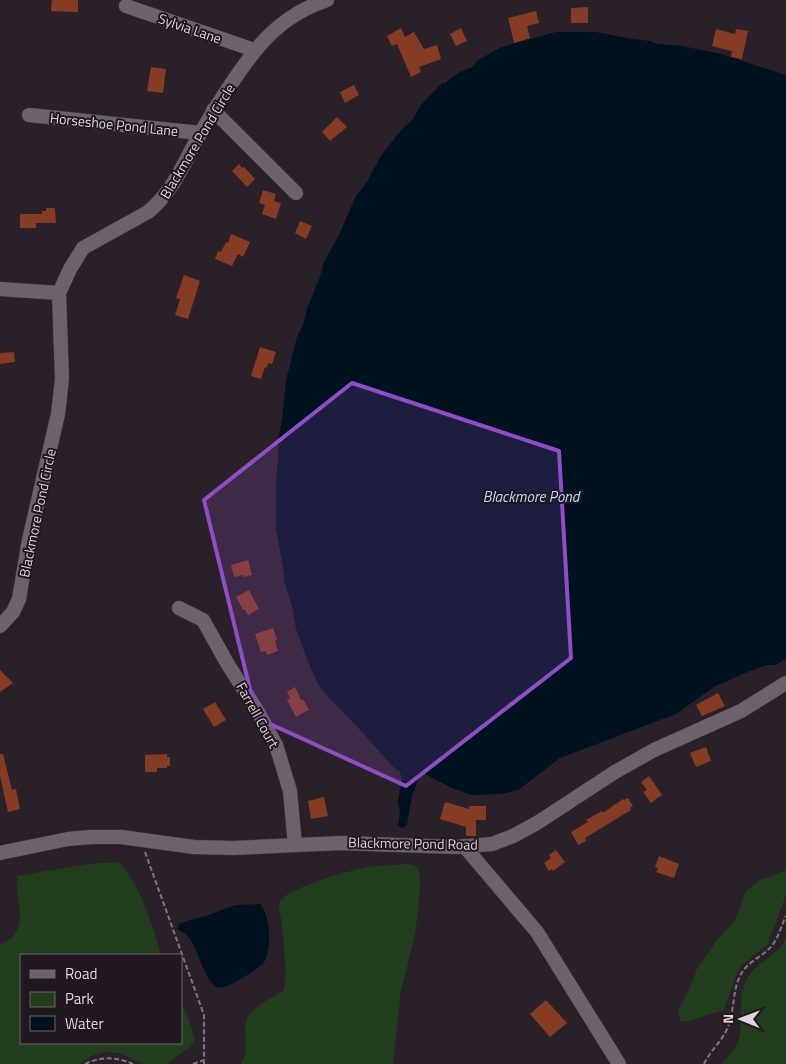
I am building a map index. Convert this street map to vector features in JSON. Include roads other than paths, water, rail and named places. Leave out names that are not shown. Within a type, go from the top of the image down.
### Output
[{"type":"street","name":"Blackmore Pond Circle","points":[[0,626],[13,612],[19,598],[29,540],[58,414],[62,379],[59,293],[70,269],[84,248],[148,212],[162,200],[173,185],[213,110],[254,50],[269,34],[296,13],[327,0]]},
{"type":"street","name":"Sylvia Lane","points":[[126,6],[254,50]]},
{"type":"street","points":[[213,110],[296,193]]},
{"type":"street","name":"Horseshoe Pond Lane","points":[[28,115],[200,133]]},
{"type":"street","points":[[0,288],[59,293]]},
{"type":"street","name":"Farrell Court","points":[[179,608],[203,620],[276,745],[290,791],[295,845]]},
{"type":"street","name":"Blackmore Pond Road","points":[[0,853],[68,839],[122,837],[194,847],[233,848],[341,843],[464,846],[492,844],[513,836],[537,823],[615,772],[654,750],[741,711],[786,683]]},
{"type":"street","points":[[464,846],[537,932],[619,1064]]},
{"type":"water","name":"Blackmore Pond","points":[[556,32],[596,32],[651,41],[657,44],[682,46],[721,54],[786,75],[786,659],[775,665],[767,665],[745,673],[714,687],[676,714],[560,758],[518,790],[501,794],[472,795],[454,789],[421,772],[412,795],[407,825],[403,828],[398,826],[400,813],[398,801],[402,780],[400,772],[391,765],[320,688],[296,629],[292,606],[284,581],[276,530],[276,480],[279,435],[286,380],[297,337],[303,325],[323,264],[340,233],[356,196],[367,182],[380,157],[401,130],[413,119],[421,105],[442,83],[472,67],[478,60],[502,47]]},
{"type":"water","points":[[260,904],[268,923],[269,941],[267,957],[261,965],[233,984],[216,987],[207,976],[191,941],[186,934],[177,929],[179,924],[235,905]]}]
